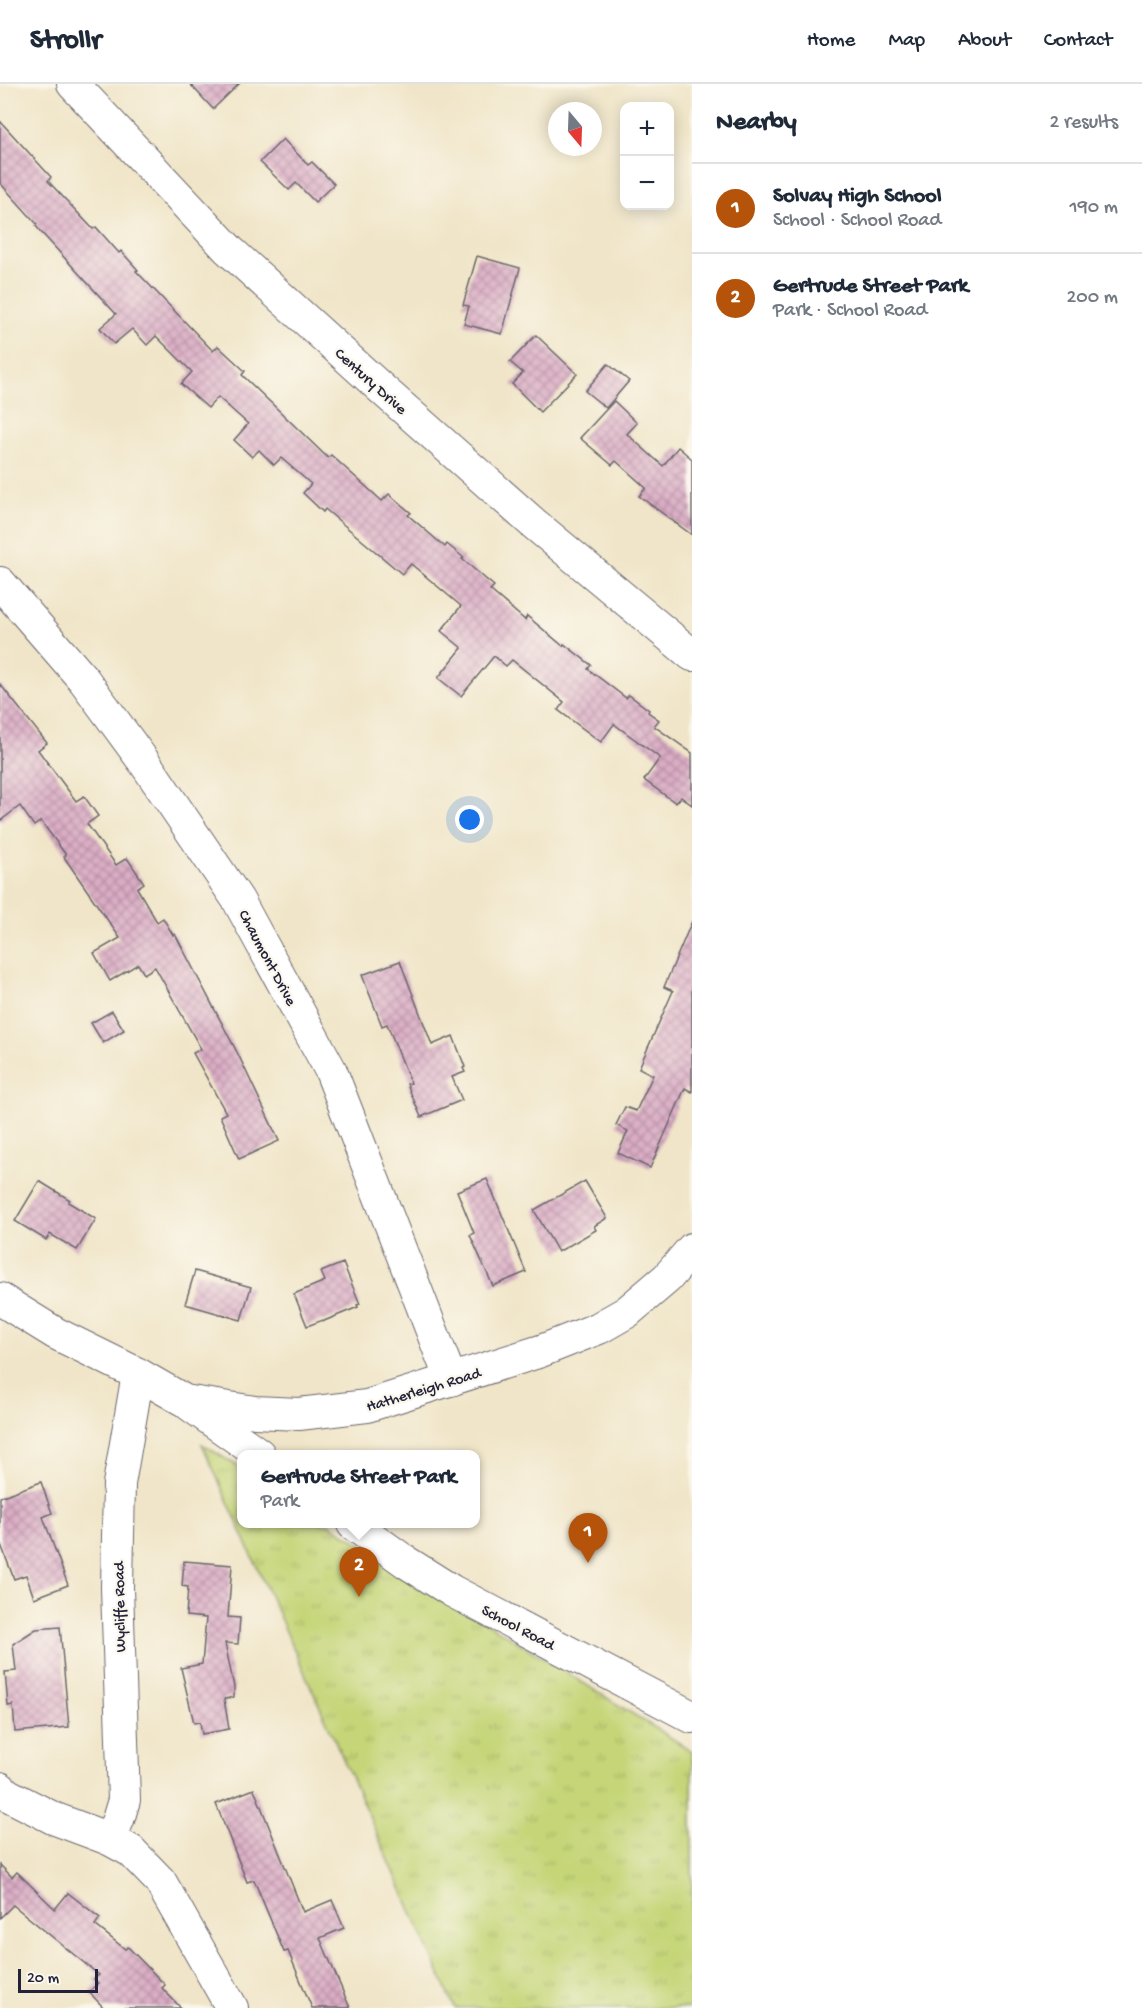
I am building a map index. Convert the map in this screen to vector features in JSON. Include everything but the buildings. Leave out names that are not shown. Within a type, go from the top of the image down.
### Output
[{"type":"street","name":"Century Drive","points":[[73,84],[229,250],[532,522],[692,655]]},
{"type":"street","name":"Chaumont Drive","points":[[0,583],[84,680],[147,766],[238,900],[332,1071],[452,1380]]},
{"type":"street","name":"Hatherleigh Road","points":[[0,1299],[55,1333],[138,1374],[185,1401],[255,1412],[299,1414],[367,1406],[541,1351],[599,1328],[627,1312],[668,1278],[692,1249]]},
{"type":"street","name":"Wycliffe Road","points":[[109,1839],[124,1800],[117,1588],[119,1484],[138,1374]]},
{"type":"street","points":[[185,1401],[252,1450]]},
{"type":"street","name":"School Road","points":[[359,1528],[452,1591],[692,1717]]},
{"type":"street","points":[[0,1788],[8,1795],[53,1818],[109,1839],[131,1851],[159,1881],[232,2008]]},
{"type":"green space","points":[[202,1444],[237,1466],[237,1522]]},
{"type":"green space","points":[[240,1528],[335,1528],[692,1751],[692,2008],[455,2008]]},
{"type":"place","name":"Solvay High School","points":[[588,1563]]},
{"type":"place","name":"Gertrude Street Park","points":[[359,1597]]}]
